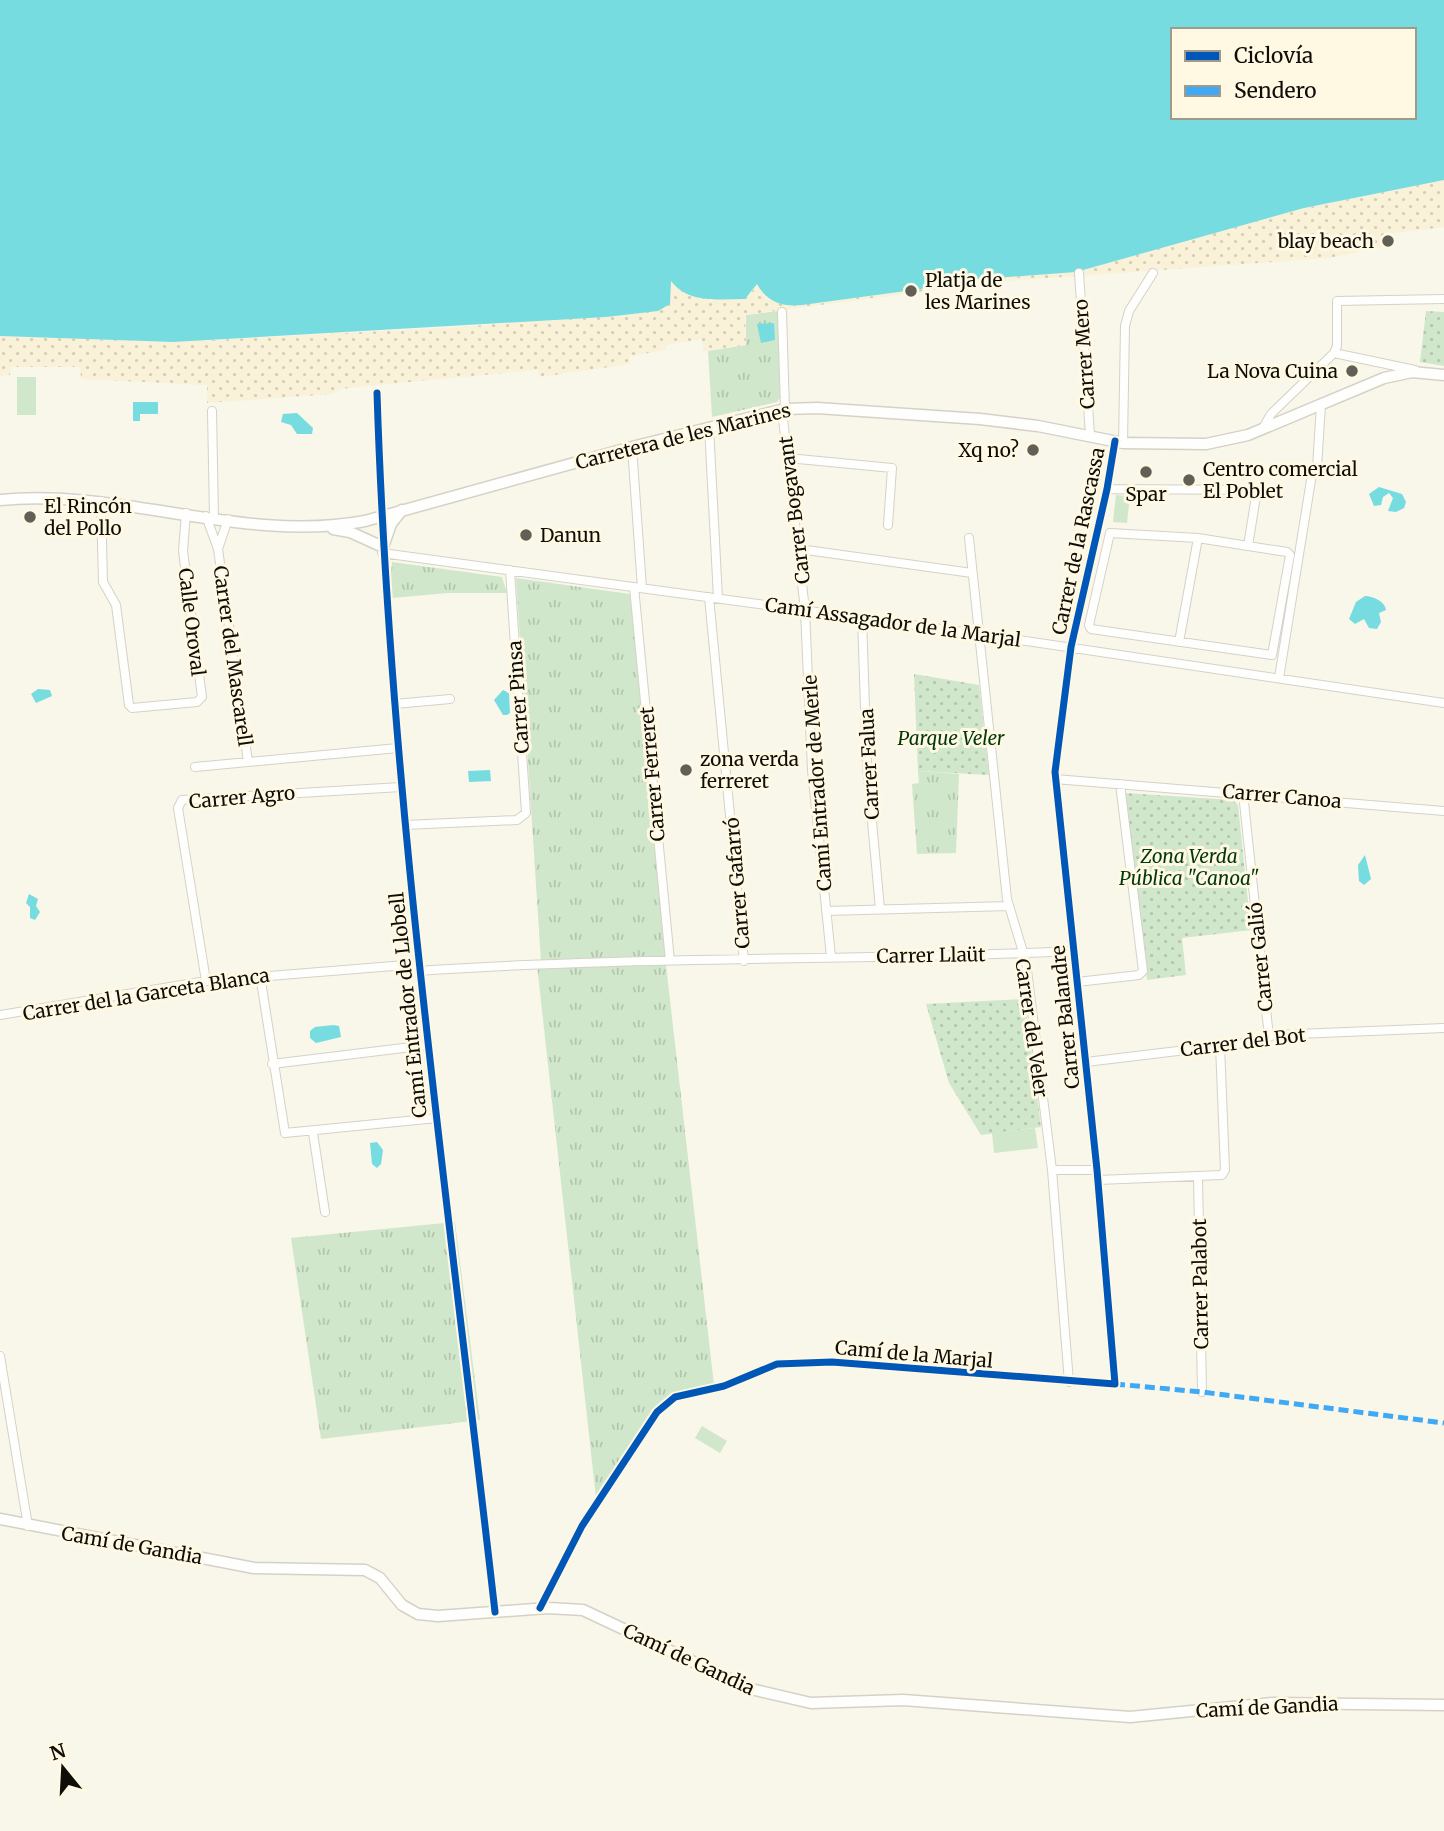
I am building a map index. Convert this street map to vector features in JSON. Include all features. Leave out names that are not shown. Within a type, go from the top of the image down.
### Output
[{"type":"main road","name":"Carretera de les Marines","points":[[0,500],[67,498],[228,519],[323,527],[380,516],[632,447],[783,410],[817,408],[980,419],[1119,442],[1206,444],[1235,439],[1262,429],[1384,378],[1428,372],[1444,375]]},
{"type":"main road","points":[[323,527],[349,532],[383,550],[391,524],[402,510]]},
{"type":"main road","name":"Camí de Gandia","points":[[0,1520],[265,1570],[365,1570],[380,1578],[402,1605],[418,1614],[438,1616],[540,1608],[573,1609],[596,1615],[751,1689],[811,1703],[903,1700],[1130,1717],[1273,1703],[1444,1705]]},
{"type":"street","name":"Carrer Mero","points":[[1079,273],[1090,436]]},
{"type":"street","name":"Carrer de la Rascassa","points":[[1071,648],[1119,442],[1125,326],[1129,311],[1153,273]]},
{"type":"street","points":[[1262,429],[1271,414],[1334,353],[1337,300],[1444,299]]},
{"type":"street","name":"Carrer Bogavant","points":[[782,312],[783,410],[805,610]]},
{"type":"street","points":[[1334,353],[1428,372]]},
{"type":"street","name":"Camí Entrador de Llobell","points":[[377,394],[380,516],[418,968],[495,1612]]},
{"type":"street","points":[[1279,678],[1312,474],[1317,468],[1321,404]]},
{"type":"street","name":"Carrer del Mascarell","points":[[212,411],[210,516],[218,550],[248,762]]},
{"type":"street","name":"Carrer Gafarró","points":[[709,427],[714,597],[744,961]]},
{"type":"street","name":"Carrer Ferreret","points":[[632,447],[638,588],[670,961]]},
{"type":"street","points":[[788,458],[892,468],[888,525]]},
{"type":"street","points":[[1107,489],[1257,490],[1248,546]]},
{"type":"street","name":"Calle Oroval","points":[[101,501],[103,582],[116,605],[129,705],[132,708],[197,702],[202,697],[183,551],[186,513]]},
{"type":"street","name":"Carrer del Mascarell","points":[[218,550],[228,519]]},
{"type":"street","points":[[1110,533],[1198,538],[1248,546],[1287,552],[1290,555],[1274,653],[1270,656],[1091,629],[1089,625],[1110,533]]},
{"type":"street","name":"Carrer del Veler","points":[[969,538],[1009,906],[1023,953],[1052,1170],[1069,1382]]},
{"type":"street","points":[[1179,642],[1198,538]]},
{"type":"street","points":[[799,549],[972,573]]},
{"type":"street","name":"Camí Assagador de la Marjal","points":[[383,550],[1444,703]]},
{"type":"street","name":"Carrer Pinsa","points":[[405,825],[517,820],[526,813],[510,570]]},
{"type":"street","name":"Camí Entrador de Merle","points":[[805,610],[812,770],[831,957]]},
{"type":"street","name":"Carrer Falua","points":[[862,618],[867,766],[880,909]]},
{"type":"street","name":"Carrer Balandre","points":[[1071,648],[1055,779],[1098,1180],[1115,1384]]},
{"type":"street","points":[[395,704],[450,699]]},
{"type":"street","points":[[195,767],[398,748]]},
{"type":"street","name":"Carrer Canoa","points":[[1055,779],[1444,811]]},
{"type":"street","points":[[1077,982],[1139,975],[1143,971],[1120,784]]},
{"type":"street","name":"Carrer Agro","points":[[206,981],[178,808],[182,800],[401,787]]},
{"type":"street","name":"Carrer Galió","points":[[1243,793],[1269,1037]]},
{"type":"street","points":[[826,911],[1009,906]]},
{"type":"street","name":"Carrer Llaüt","points":[[670,961],[1073,951]]},
{"type":"street","name":"Carrer del la Garceta Blanca","points":[[0,1016],[206,981],[260,975],[533,963],[670,961]]},
{"type":"street","points":[[260,975],[283,1130],[289,1135],[436,1118]]},
{"type":"street","name":"Carrer del Bot","points":[[1086,1062],[1261,1041],[1269,1037],[1444,1028]]},
{"type":"street","points":[[272,1064],[428,1045]]},
{"type":"street","points":[[1098,1180],[1222,1175],[1225,1170],[1220,1045]]},
{"type":"street","points":[[313,1133],[325,1212]]},
{"type":"street","points":[[1052,1170],[1097,1170]]},
{"type":"street","name":"Carrer Palabot","points":[[1198,1176],[1202,1392]]},
{"type":"street","points":[[0,1356],[28,1526]]},
{"type":"street","name":"Camí de la Marjal","points":[[540,1608],[582,1526],[657,1412],[671,1399],[724,1386],[777,1364],[818,1362],[1115,1384]]},
{"type":"green space","points":[[779,311],[782,395],[777,402],[712,417],[708,351],[746,345],[746,315]]},
{"type":"green space","points":[[1426,311],[1444,312],[1444,366],[1420,362]]},
{"type":"green space","points":[[17,377],[36,377],[36,415],[17,415]]},
{"type":"green space","points":[[1116,495],[1130,496],[1127,523],[1113,522]]},
{"type":"green space","points":[[392,562],[502,577],[507,593],[448,593],[392,598],[389,596]]},
{"type":"green space","points":[[516,578],[630,594],[666,958],[541,961]]},
{"type":"green space","name":"Parque Veler","points":[[914,674],[979,685],[989,775],[918,771]]},
{"type":"green space","points":[[918,771],[959,774],[956,853],[917,854],[912,784],[919,783]]},
{"type":"green space","name":"Zona Verda Pública \"Canoa\"","points":[[1125,793],[1233,800],[1238,805],[1251,930],[1182,938],[1186,975],[1147,980]]},
{"type":"green space","points":[[537,965],[666,965],[714,1385],[679,1391],[661,1401],[596,1498]]},
{"type":"green space","points":[[1025,999],[1041,1127],[981,1135],[949,1083],[926,1004]]},
{"type":"green space","points":[[1035,1128],[1038,1148],[994,1153],[992,1133]]},
{"type":"green space","points":[[455,1222],[480,1420],[321,1439],[291,1238]]},
{"type":"green space","points":[[702,1426],[727,1441],[720,1453],[695,1438]]},
{"type":"sand","name":"Platja de les Marines","points":[[1444,180],[1444,227],[1388,234],[1387,246],[1329,258],[993,282],[745,315],[746,345],[703,351],[702,339],[666,345],[666,350],[630,356],[630,364],[540,377],[538,370],[340,389],[332,394],[207,403],[207,385],[81,379],[80,367],[11,367],[10,375],[0,376],[0,336],[173,342],[460,327],[658,311],[671,280],[688,294],[707,299],[750,294],[757,284],[767,299],[788,306],[921,289],[941,282],[1076,272],[1304,208]]},
{"type":"water","points":[[0,0],[1444,0],[1444,180],[1304,208],[1076,272],[941,282],[921,289],[802,305],[782,304],[770,299],[757,284],[745,299],[705,299],[686,294],[671,281],[670,304],[658,311],[606,317],[173,342],[0,336]]},
{"type":"water","points":[[774,323],[775,340],[761,343],[757,324]]},
{"type":"water","points":[[133,402],[158,402],[158,414],[140,414],[140,421],[133,421]]},
{"type":"water","points":[[297,413],[313,428],[312,434],[297,434],[291,425],[281,422],[283,414]]},
{"type":"water","points":[[1379,487],[1402,494],[1406,502],[1404,508],[1396,512],[1388,511],[1393,498],[1389,493],[1383,497],[1381,505],[1374,506],[1369,494]]},
{"type":"water","points":[[1365,596],[1378,600],[1385,607],[1386,610],[1379,613],[1381,622],[1377,629],[1369,628],[1364,619],[1355,624],[1349,619],[1356,602]]},
{"type":"water","points":[[38,689],[50,690],[52,696],[36,703],[31,694]]},
{"type":"water","points":[[503,690],[509,693],[510,713],[507,715],[503,715],[494,700]]},
{"type":"water","points":[[490,770],[491,781],[469,782],[468,771]]},
{"type":"water","points":[[1365,855],[1371,879],[1364,885],[1359,881],[1358,865]]},
{"type":"water","points":[[29,894],[38,899],[36,906],[40,912],[35,920],[30,918],[30,907],[26,903]]},
{"type":"water","points":[[339,1026],[341,1037],[316,1043],[310,1038],[310,1031],[315,1027]]},
{"type":"water","points":[[377,1142],[383,1150],[381,1164],[377,1168],[372,1164],[370,1143]]},
{"type":"marked path","points":[[1115,1384],[1202,1392],[1444,1423]]},
{"type":"cycle path","points":[[377,393],[394,699],[408,851],[495,1612]]},
{"type":"cycle path","points":[[540,1608],[582,1526],[657,1412],[675,1397],[724,1386],[777,1364],[832,1362],[1115,1384],[1097,1170],[1055,772],[1071,647],[1107,489],[1115,441]]},
{"type":"place","name":"blay beach","points":[[1388,241]]},
{"type":"place","name":"Platja de les Marines","points":[[911,291]]},
{"type":"place","name":"La Nova Cuina","points":[[1352,371]]},
{"type":"place","name":"Xq no?","points":[[1033,450]]},
{"type":"place","name":"Spar","points":[[1146,472]]},
{"type":"place","name":"Centro comercial El Poblet","points":[[1189,480]]},
{"type":"place","name":"El Rincón del Pollo","points":[[30,517]]},
{"type":"place","name":"Danun","points":[[526,535]]},
{"type":"place","name":"zona verda ferreret","points":[[686,770]]}]
